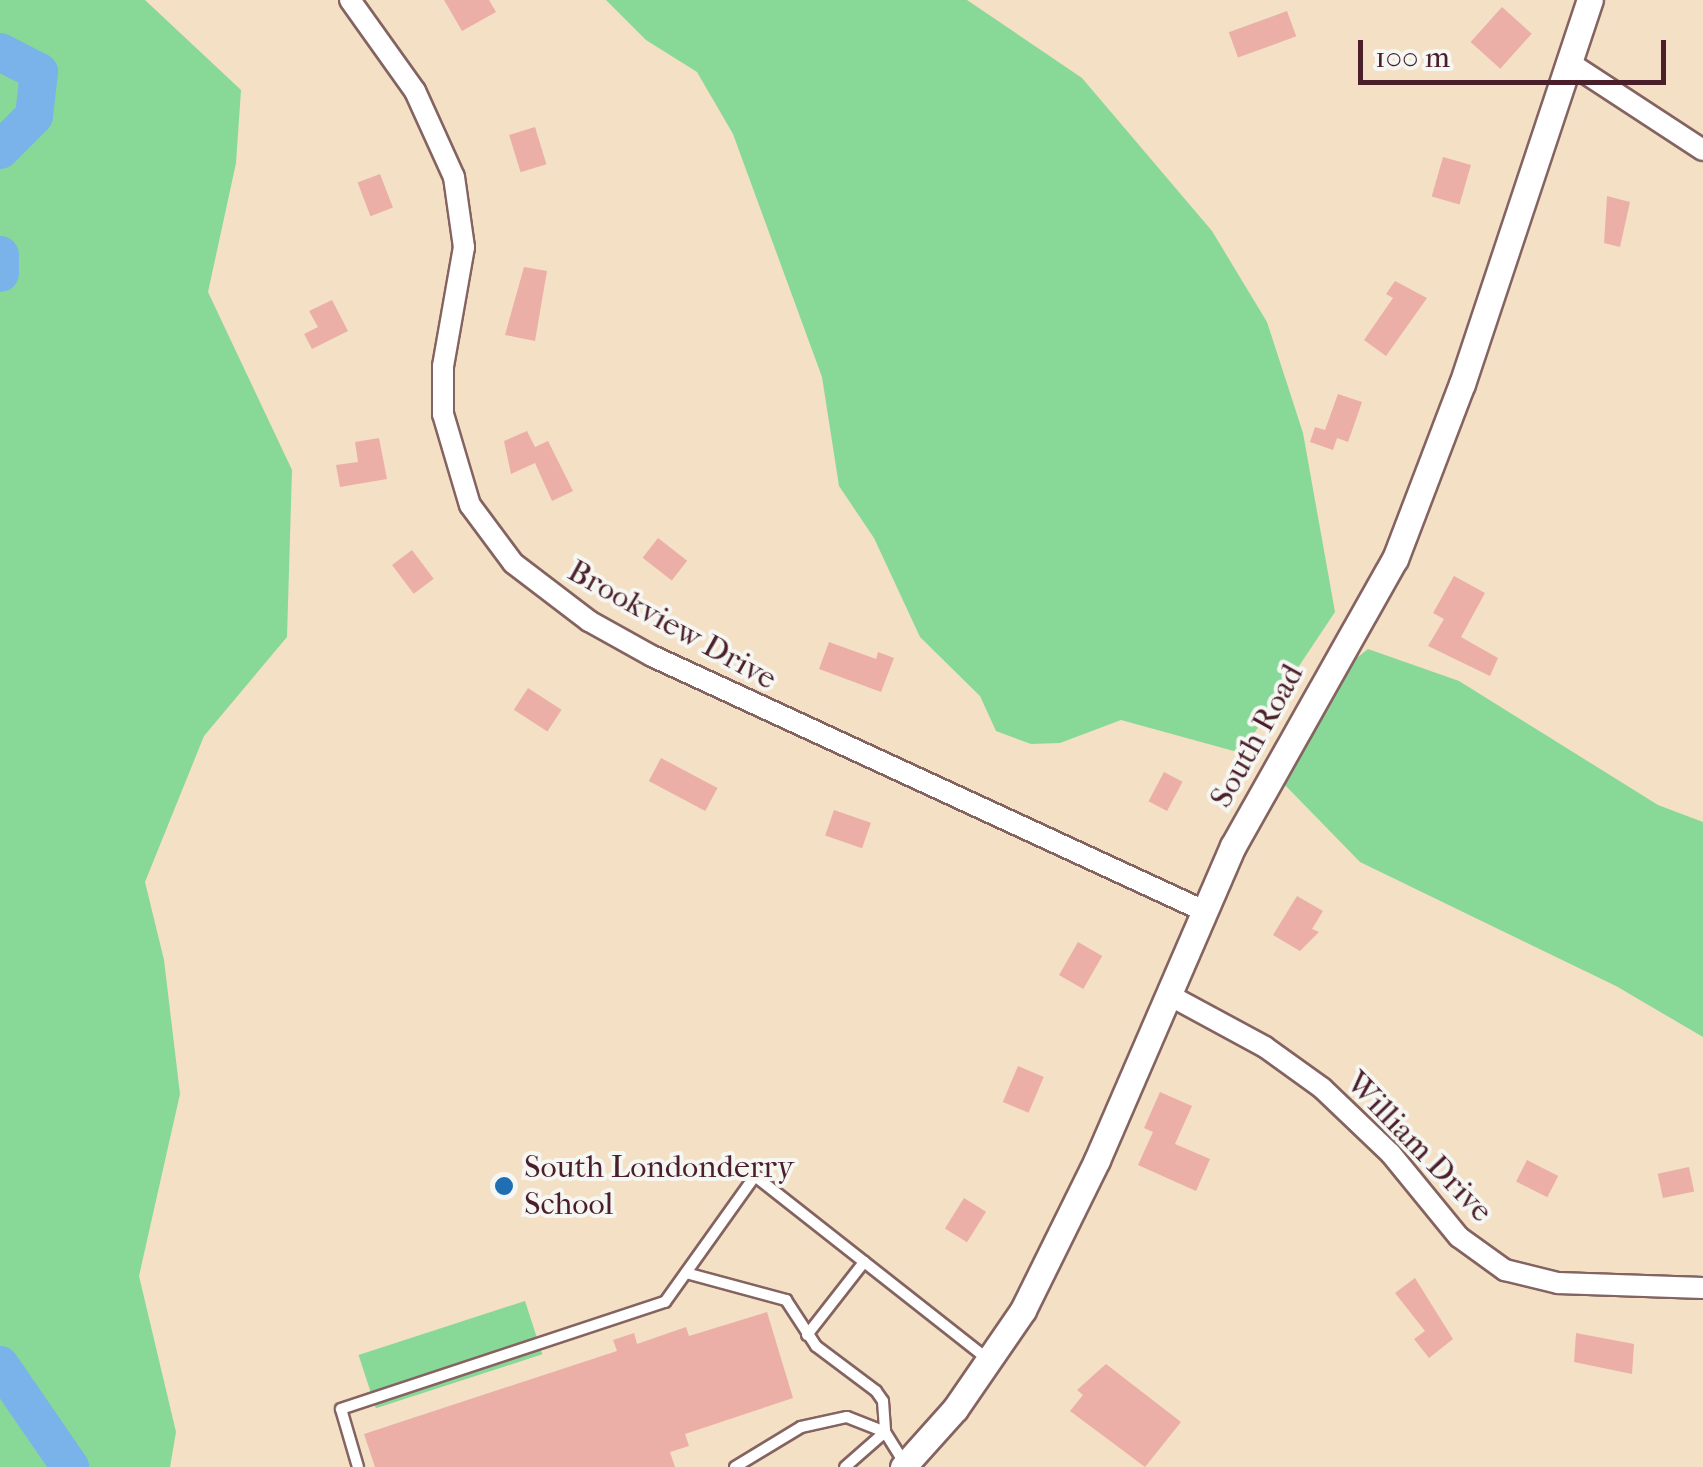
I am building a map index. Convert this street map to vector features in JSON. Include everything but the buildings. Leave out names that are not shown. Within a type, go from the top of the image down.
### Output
[{"type":"street","name":"Brookview Drive","points":[[350,0],[415,90],[454,177],[464,247],[443,366],[443,414],[470,505],[512,562],[588,621],[652,656],[1204,911]]},
{"type":"street","name":"South Road","points":[[904,1466],[988,1360],[1029,1298],[1274,763],[1395,559],[1590,0]]},
{"type":"street","points":[[1570,63],[1703,150]]},
{"type":"street","name":"William Drive","points":[[1169,995],[1265,1047],[1322,1088],[1392,1154],[1459,1236],[1505,1270],[1558,1283],[1703,1288]]},
{"type":"lane","points":[[358,1467],[341,1409],[664,1302],[755,1176],[988,1360]]},
{"type":"lane","points":[[807,1335],[864,1262]]},
{"type":"lane","points":[[686,1273],[786,1300],[807,1335],[884,1401],[884,1432],[845,1467]]},
{"type":"lane","points":[[736,1467],[825,1420],[864,1420],[884,1432],[904,1466]]},
{"type":"green space","points":[[0,0],[145,0],[241,90],[236,163],[208,292],[292,470],[287,637],[204,736],[145,882],[164,960],[180,1094],[139,1276],[176,1432],[170,1467],[0,1467]]},
{"type":"green space","points":[[606,0],[967,0],[1082,78],[1212,231],[1267,322],[1303,433],[1335,612],[1241,753],[1121,720],[1060,743],[1031,744],[996,731],[980,696],[920,637],[874,538],[839,486],[822,377],[733,134],[697,72],[646,40]]},
{"type":"green space","points":[[1368,649],[1459,681],[1658,805],[1703,822],[1703,1037],[1616,986],[1360,862],[1282,782],[1353,661]]},
{"type":"green space","points":[[525,1301],[542,1354],[376,1408],[359,1355]]},
{"type":"waterway","points":[[0,52],[39,72],[34,116],[0,150]]},
{"type":"waterway","points":[[0,255],[0,273]]},
{"type":"waterway","points":[[0,1365],[70,1467]]},
{"type":"place","name":"South Londonderry School","points":[[504,1186]]}]
